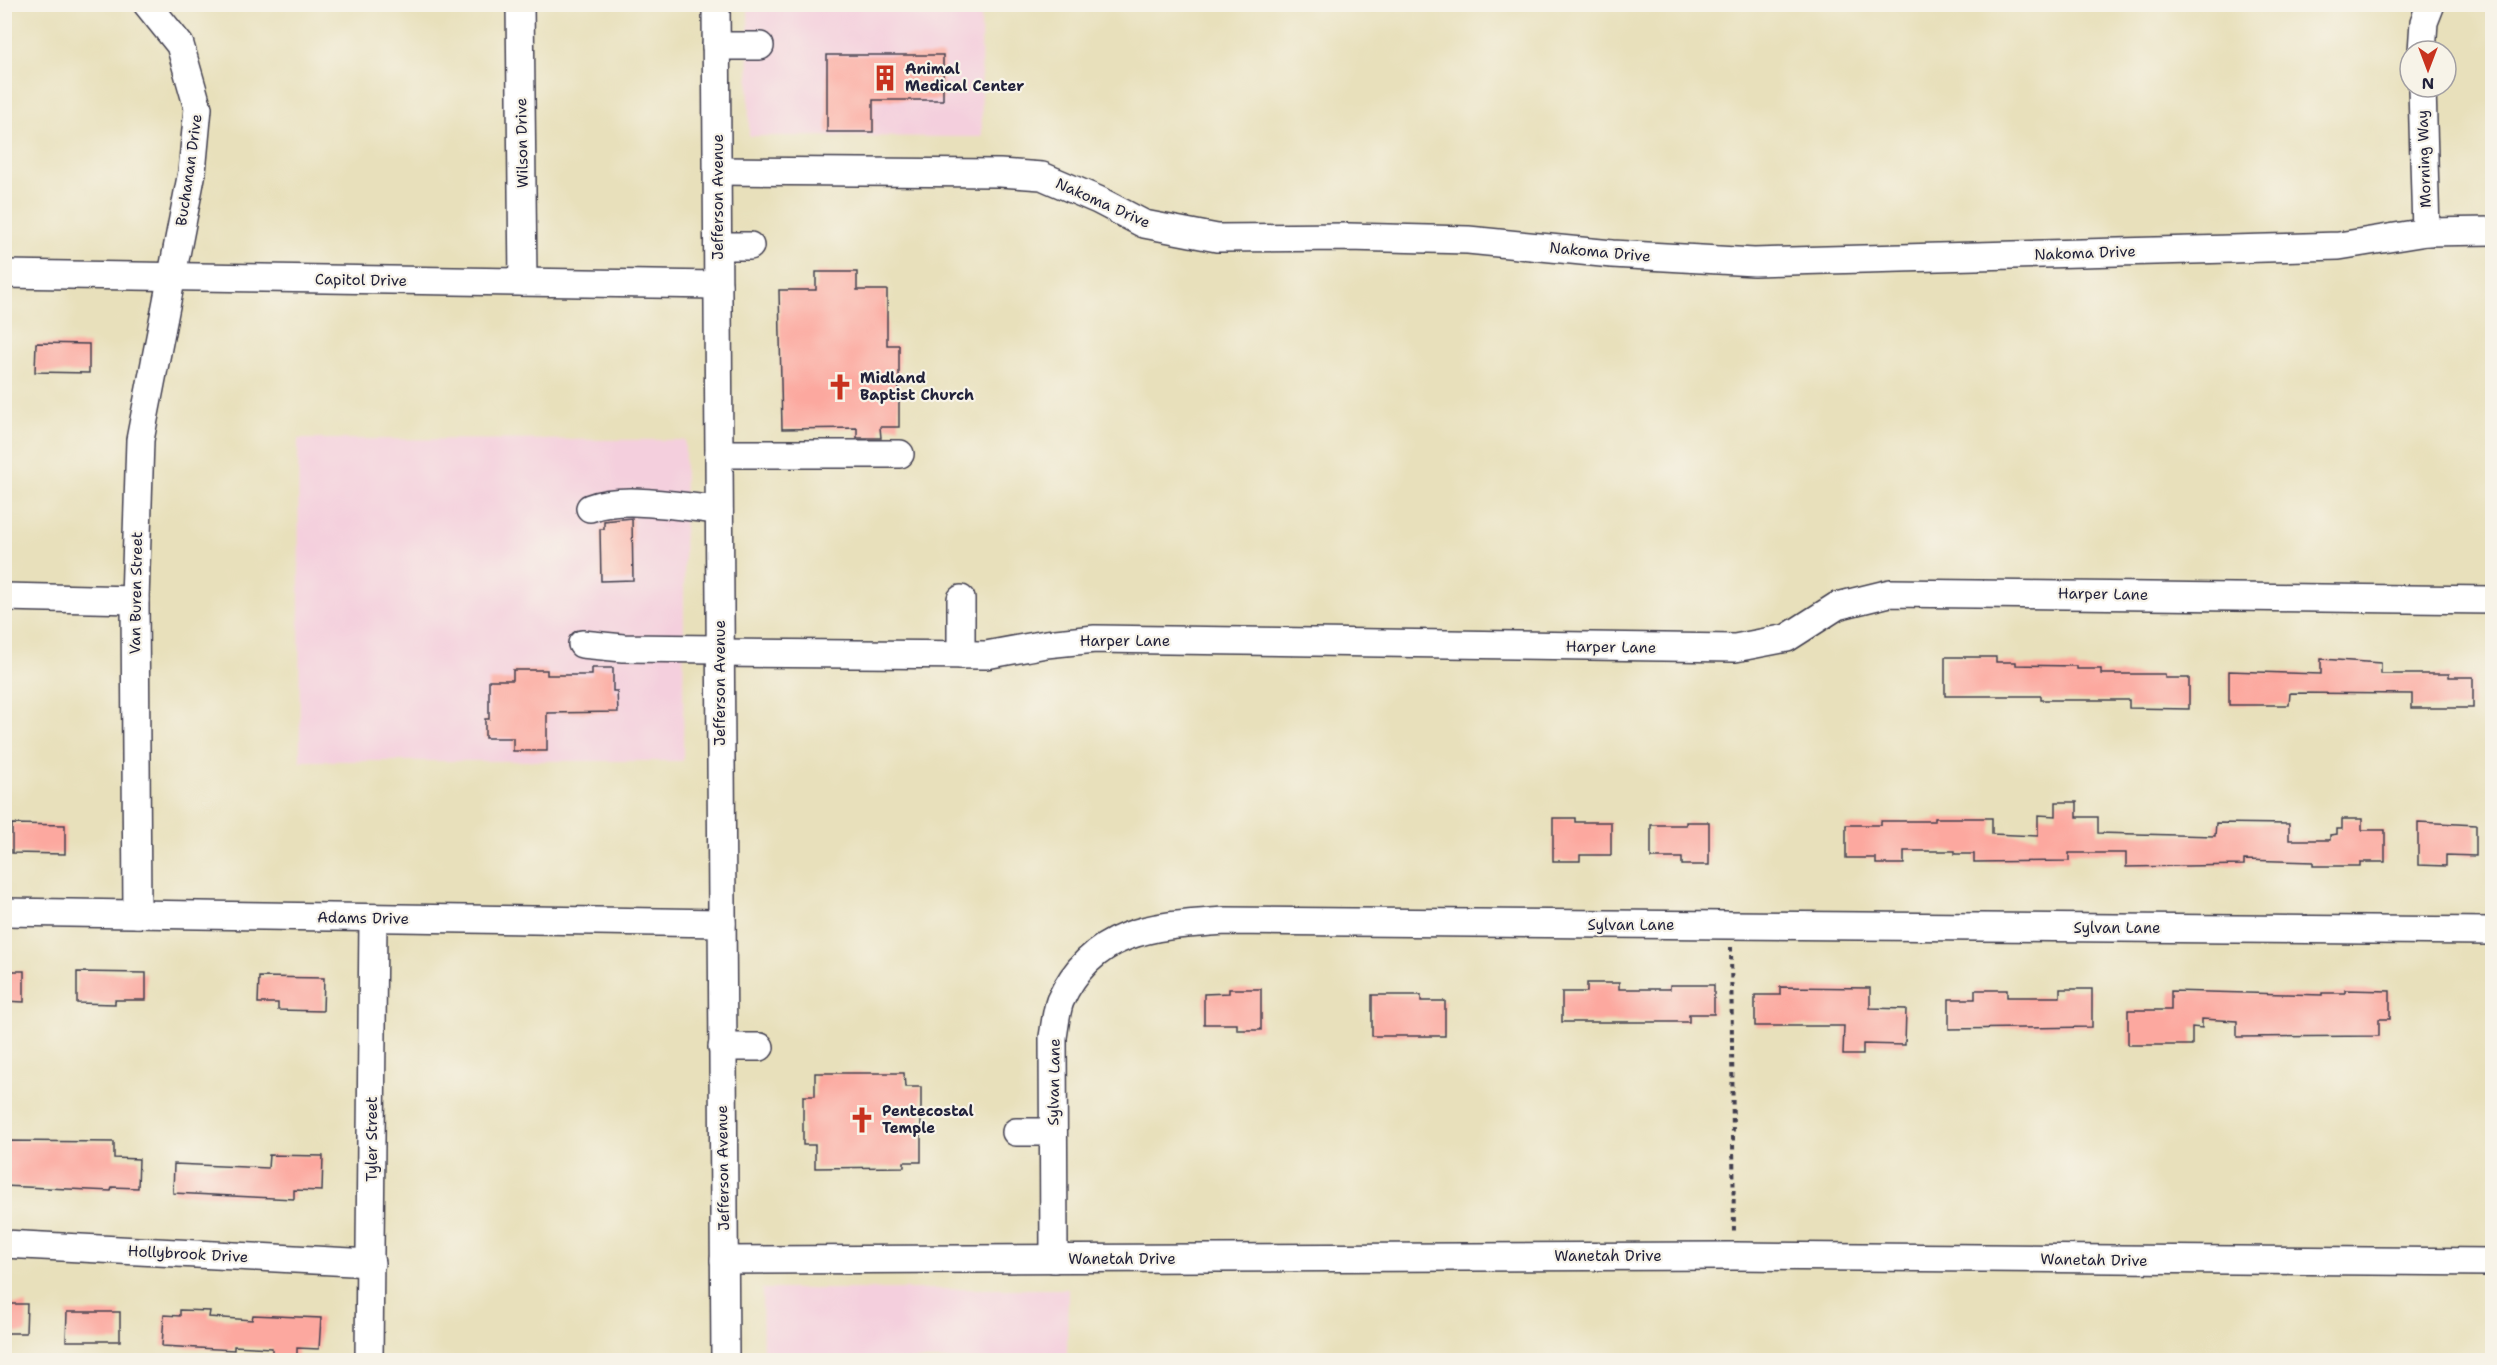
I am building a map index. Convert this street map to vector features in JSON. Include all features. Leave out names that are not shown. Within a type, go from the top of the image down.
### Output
[{"type":"street","name":"Buchanan Drive","points":[[147,4],[180,45],[198,108],[192,172],[173,276]]},
{"type":"street","name":"Wilson Drive","points":[[520,4],[523,282]]},
{"type":"street","name":"Jefferson Avenue","points":[[716,4],[724,1360]]},
{"type":"street","points":[[2423,39],[2424,22],[2431,4]]},
{"type":"street","points":[[716,46],[760,46]]},
{"type":"street","name":"Morning Way","points":[[2422,99],[2426,232]]},
{"type":"street","name":"Nakoma Drive","points":[[718,171],[1000,172],[1042,176],[1098,200],[1144,224],[1217,238],[1348,237],[1468,240],[1612,254],[1754,262],[2339,246],[2426,232],[2493,231]]},
{"type":"street","points":[[718,246],[750,246]]},
{"type":"street","name":"Capitol Drive","points":[[4,274],[718,285]]},
{"type":"street","name":"Van Buren Street","points":[[137,914],[135,600],[140,440],[173,276]]},
{"type":"street","points":[[719,454],[895,457]]},
{"type":"street","points":[[590,508],[602,504],[629,503],[719,510]]},
{"type":"street","name":"Harper Lane","points":[[582,644],[623,648],[719,651],[961,655],[986,655],[1046,644],[1095,639],[1735,648],[1787,638],[1837,606],[1890,592],[2493,600]]},
{"type":"street","points":[[4,597],[135,600]]},
{"type":"street","points":[[961,599],[961,655]]},
{"type":"street","name":"Adams Drive","points":[[4,912],[722,923]]},
{"type":"street","name":"Tyler Street","points":[[369,1360],[373,918]]},
{"type":"street","name":"Sylvan Lane","points":[[1054,1259],[1053,1037],[1060,1003],[1077,972],[1116,938],[1162,925],[1225,921],[2493,931]]},
{"type":"street","points":[[722,1047],[760,1047]]},
{"type":"street","points":[[1016,1132],[1053,1132]]},
{"type":"street","name":"Hollybrook Drive","points":[[4,1244],[371,1263]]},
{"type":"street","name":"Wanetah Drive","points":[[724,1260],[1734,1256],[2493,1262]]},
{"type":"path","points":[[1731,926],[1734,1256]]},
{"type":"shaded area","points":[[748,5],[981,5],[982,137],[749,136]]},
{"type":"shaded area","points":[[298,439],[685,440],[683,761],[300,761]]},
{"type":"shaded area","points":[[762,1289],[1068,1289],[1067,1360],[763,1360]]},
{"type":"building","name":"Animal Medical Center","points":[[827,55],[943,55],[943,100],[873,100],[873,132],[827,132]]},
{"type":"building","name":"Midland Baptist Church","points":[[816,272],[857,272],[857,290],[887,290],[887,345],[899,345],[899,427],[880,427],[881,438],[857,438],[857,428],[782,429],[779,290],[816,290]]},
{"type":"building","points":[[36,343],[89,344],[89,373],[35,372]]},
{"type":"building","points":[[632,518],[633,580],[601,581],[600,529],[604,529],[604,521]]},
{"type":"building","points":[[1945,657],[1996,657],[1996,662],[2016,662],[2016,665],[2077,666],[2077,669],[2101,669],[2101,674],[2165,674],[2165,678],[2189,678],[2189,709],[2129,708],[2129,700],[2041,700],[2041,696],[1945,696]]},
{"type":"building","points":[[2321,659],[2381,663],[2381,674],[2449,674],[2449,677],[2473,677],[2473,708],[2412,708],[2412,694],[2290,693],[2289,705],[2229,705],[2229,671],[2321,674]]},
{"type":"building","points":[[592,668],[613,668],[613,691],[617,691],[618,712],[547,713],[547,751],[513,751],[513,738],[485,738],[485,719],[489,719],[489,680],[513,680],[513,670],[547,670],[547,675],[592,675]]},
{"type":"building","points":[[2056,802],[2077,802],[2077,817],[2098,817],[2098,833],[2215,836],[2216,823],[2289,824],[2289,840],[2330,840],[2330,835],[2337,834],[2337,829],[2342,829],[2342,819],[2362,819],[2362,830],[2385,830],[2385,862],[2360,862],[2360,866],[2313,866],[2313,862],[2244,860],[2244,865],[2126,867],[2126,853],[2069,853],[2069,861],[1974,862],[1974,854],[1955,854],[1955,851],[1904,851],[1904,864],[1876,864],[1876,858],[1846,858],[1846,825],[1881,825],[1881,821],[1935,821],[1935,818],[1992,818],[1992,834],[2038,836],[2038,815],[2056,816]]},
{"type":"building","points":[[1553,818],[1575,818],[1575,822],[1611,822],[1611,855],[1580,855],[1580,861],[1553,861]]},
{"type":"building","points":[[1686,822],[1709,822],[1709,865],[1682,865],[1682,858],[1651,858],[1651,825],[1686,825]]},
{"type":"building","points":[[2418,822],[2476,825],[2476,856],[2446,855],[2446,866],[2418,865]]},
{"type":"building","points":[[12,824],[65,825],[65,854],[12,853]]},
{"type":"building","points":[[4,971],[24,971],[24,1002],[4,1001]]},
{"type":"building","points":[[77,972],[146,973],[146,1000],[115,1000],[115,1004],[77,1003]]},
{"type":"building","points":[[259,977],[324,978],[323,1011],[278,1010],[278,1003],[258,1003]]},
{"type":"building","points":[[1587,983],[1619,983],[1619,989],[1670,989],[1670,985],[1714,985],[1714,1014],[1689,1014],[1689,1022],[1562,1022],[1562,992],[1587,992]]},
{"type":"building","points":[[1780,987],[1870,988],[1870,1008],[1906,1009],[1905,1045],[1863,1044],[1863,1055],[1843,1055],[1844,1026],[1755,1026],[1755,995],[1780,995]]},
{"type":"building","points":[[1229,989],[1261,989],[1261,1030],[1237,1030],[1237,1024],[1204,1024],[1204,994],[1229,993]]},
{"type":"building","points":[[2060,989],[2092,989],[2092,1027],[1949,1029],[1949,999],[1975,999],[1975,990],[2007,990],[2007,997],[2060,997]]},
{"type":"building","points":[[2345,990],[2390,991],[2390,1019],[2379,1019],[2379,1036],[2237,1037],[2237,1021],[2202,1019],[2202,1028],[2192,1027],[2192,1045],[2128,1045],[2128,1010],[2171,1010],[2171,991],[2322,995],[2322,993],[2345,993]]},
{"type":"building","points":[[1372,995],[1421,995],[1421,1001],[1445,1001],[1445,1036],[1372,1036]]},
{"type":"building","name":"Pentecostal Temple","points":[[815,1073],[904,1073],[905,1087],[921,1087],[921,1162],[904,1162],[904,1167],[815,1168],[815,1145],[803,1145],[803,1096],[815,1096]]},
{"type":"building","points":[[4,1141],[114,1142],[114,1158],[139,1159],[138,1188],[112,1187],[111,1191],[4,1186]]},
{"type":"building","points":[[269,1155],[323,1156],[322,1191],[294,1190],[294,1199],[173,1193],[174,1164],[268,1168]]},
{"type":"building","points":[[4,1304],[27,1304],[26,1333],[4,1333]]},
{"type":"building","points":[[180,1310],[210,1311],[209,1317],[252,1320],[253,1315],[321,1318],[319,1349],[297,1348],[297,1359],[272,1358],[272,1348],[234,1346],[234,1350],[162,1346],[164,1315],[180,1316]]},
{"type":"building","points":[[67,1312],[120,1312],[120,1341],[66,1341]]},
{"type":"place","name":"Animal Medical Center","points":[[885,78]]},
{"type":"place","name":"Midland Baptist Church","points":[[840,387]]},
{"type":"place","name":"Pentecostal Temple","points":[[862,1120]]}]
